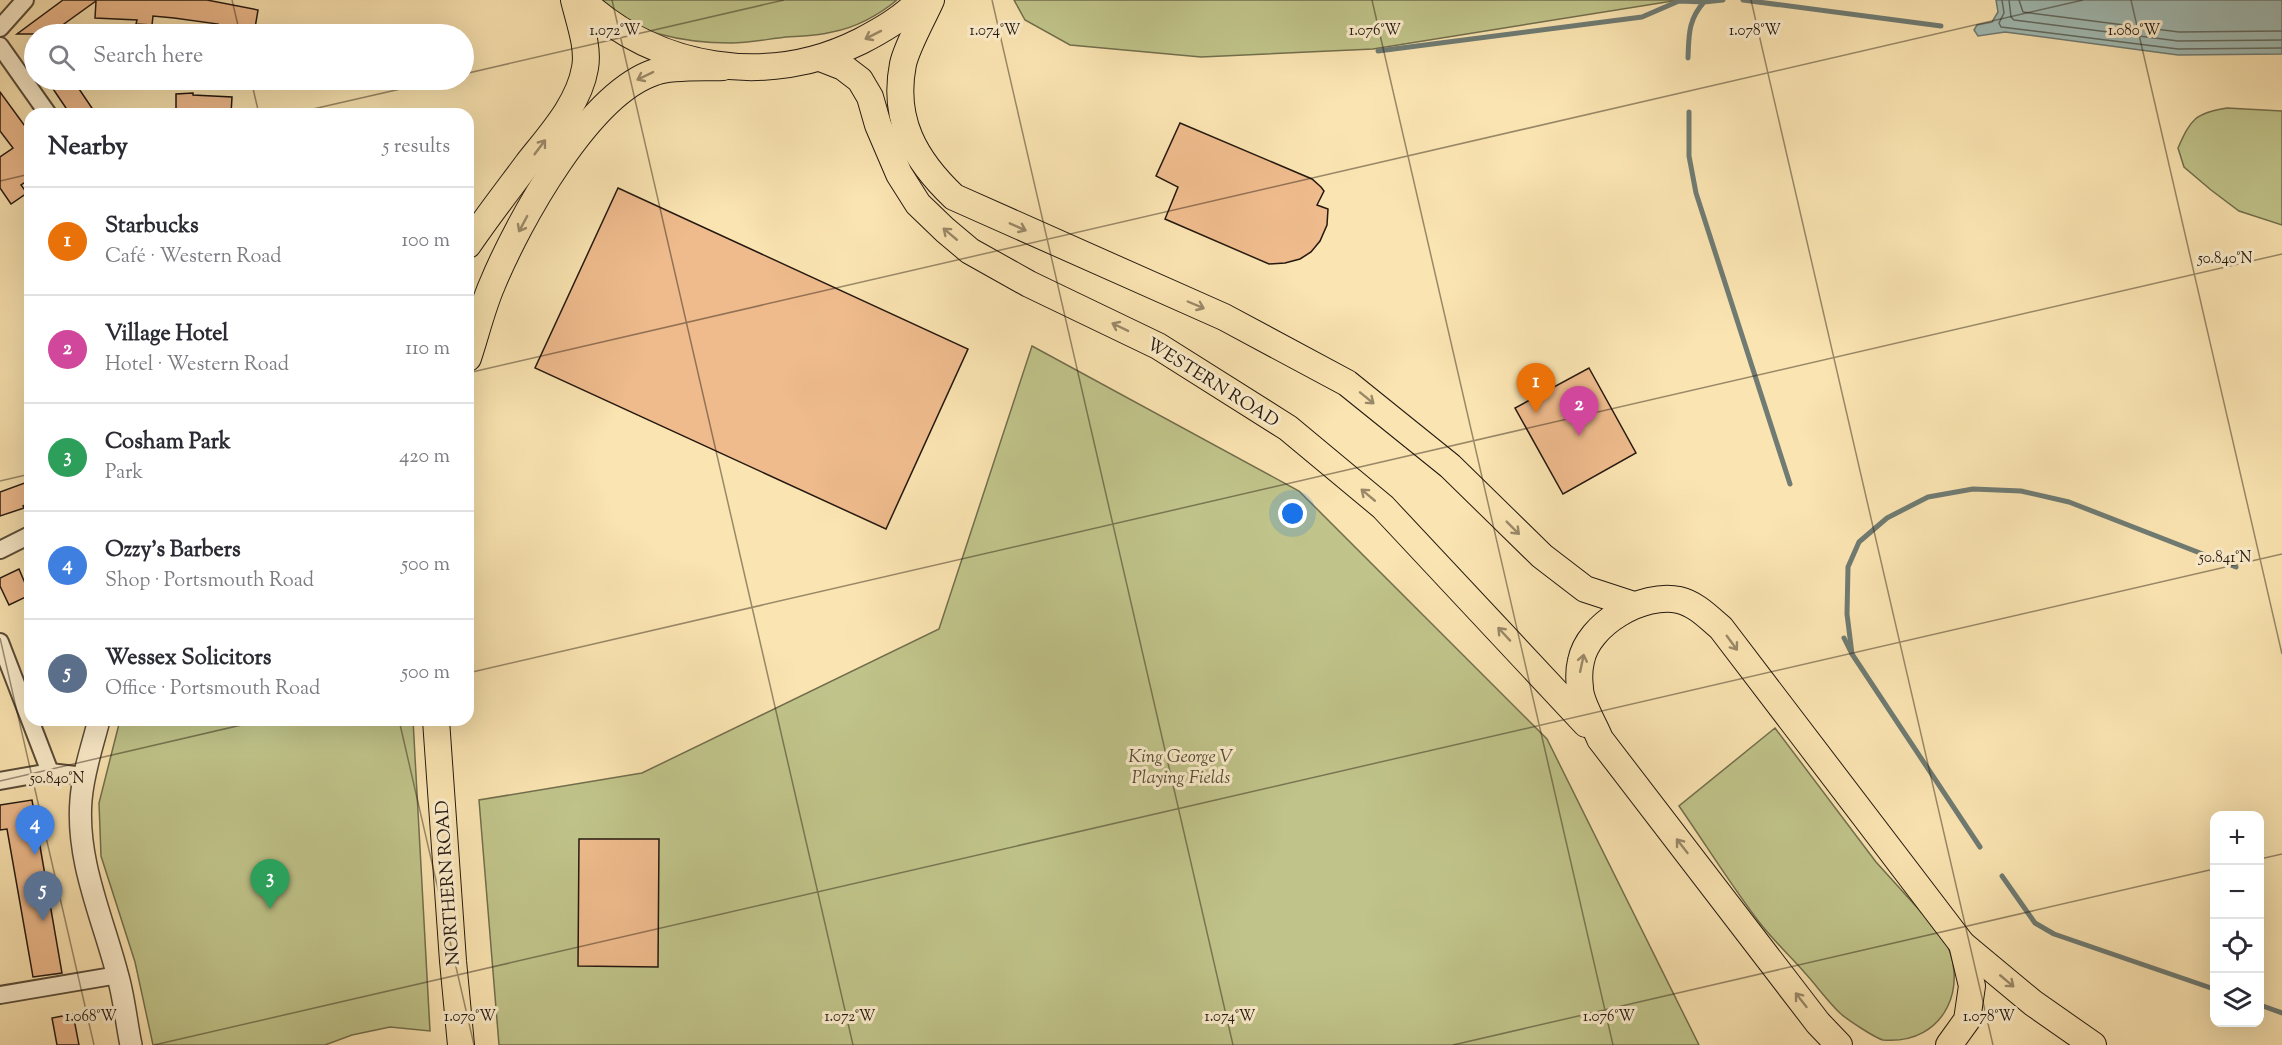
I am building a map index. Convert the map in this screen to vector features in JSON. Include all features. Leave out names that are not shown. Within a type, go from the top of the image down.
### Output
[{"type":"main road","points":[[474,236],[551,133],[581,85],[586,66],[585,46],[574,0]]},
{"type":"main road","points":[[582,0],[615,27],[642,43],[676,57],[723,67]]},
{"type":"main road","points":[[474,340],[492,285],[523,222],[557,165],[604,104],[634,82],[656,71],[723,67],[771,68],[840,52],[883,30],[920,0]]},
{"type":"main road","points":[[931,0],[903,63],[900,91],[904,121],[914,150],[935,179],[954,197],[1224,317],[1347,383],[1450,466],[1542,556],[1585,589],[1634,605]]},
{"type":"main road","name":"WESTERN ROAD","points":[[820,58],[843,67],[860,80],[870,97],[878,125],[905,184],[918,204],[945,230],[970,251],[1029,284],[1158,346],[1288,428],[1383,507],[1600,739]]},
{"type":"main road","points":[[1839,1045],[1818,1034],[1600,739],[1579,692],[1581,660],[1590,642],[1610,620],[1634,605],[1658,600],[1678,600],[1698,608],[1721,628],[1962,944],[2033,1003],[2093,1045]]},
{"type":"main road","name":"NORTHERN ROAD","points":[[436,726],[461,1045]]},
{"type":"main road","points":[[1948,1045],[1967,1020],[1972,986],[1962,944]]},
{"type":"street","points":[[0,28],[25,0]]},
{"type":"street","points":[[0,46],[24,80]]},
{"type":"street","points":[[31,90],[44,108]]},
{"type":"street","points":[[0,550],[24,539]]},
{"type":"street","points":[[0,642],[24,704]]},
{"type":"street","points":[[32,726],[50,772]]},
{"type":"street","points":[[97,726],[80,801],[81,833],[87,873],[118,975],[130,1045]]},
{"type":"street","points":[[0,781],[50,772],[84,776]]},
{"type":"street","points":[[0,995],[118,975]]},
{"type":"green space","points":[[599,0],[897,0],[866,20],[841,30],[752,42],[714,43],[678,38],[643,29],[612,12]]},
{"type":"green space","points":[[1014,0],[1679,0],[1373,49],[1201,57],[1070,45],[1025,20]]},
{"type":"green space","points":[[2227,108],[2282,111],[2282,225],[2239,211],[2184,167],[2178,148],[2191,124],[2201,115]]},
{"type":"green space","name":"King George V Playing Fields","points":[[1032,346],[1299,491],[1547,739],[1699,1045],[499,1045],[479,800],[642,773],[939,629]]},
{"type":"green space","points":[[118,726],[413,726],[430,1031],[390,1027],[352,1035],[325,1045],[153,1045],[135,962],[101,856],[99,803]]},
{"type":"green space","points":[[1775,728],[1876,862],[1942,935],[1950,953],[1954,972],[1953,990],[1947,1007],[1937,1021],[1923,1032],[1905,1039],[1883,1040],[1841,1014],[1759,922],[1679,806]]},
{"type":"water","points":[[1996,0],[2282,0],[2282,54],[2178,55],[2005,32],[1978,36],[1974,30],[1977,25],[1992,22],[1998,12]]},
{"type":"building","points":[[63,0],[207,0],[258,10],[256,24],[218,24],[153,16],[152,24],[136,24],[137,20],[95,18],[96,1],[64,24],[31,24]]},
{"type":"building","points":[[54,90],[80,90],[92,108],[66,108]]},
{"type":"building","points":[[0,92],[24,125],[24,183],[21,185],[24,195],[11,204],[0,188],[0,157],[13,148],[0,131]]},
{"type":"building","points":[[193,93],[193,95],[232,97],[231,108],[176,108],[176,94]]},
{"type":"building","points":[[1180,123],[1312,179],[1321,187],[1324,191],[1317,205],[1328,209],[1327,225],[1320,241],[1311,252],[1300,259],[1269,264],[1165,219],[1178,187],[1156,176]]},
{"type":"building","points":[[618,188],[968,349],[886,529],[535,368]]},
{"type":"building","points":[[1589,368],[1636,453],[1563,494],[1515,408]]},
{"type":"building","points":[[24,483],[24,508],[0,516],[0,492]]},
{"type":"building","points":[[19,569],[24,581],[24,598],[9,605],[0,586],[0,578]]},
{"type":"building","points":[[32,800],[62,973],[33,977],[7,829],[0,830],[0,805]]},
{"type":"building","points":[[579,839],[659,839],[658,967],[578,966]]},
{"type":"building","points":[[73,1014],[79,1045],[57,1045],[52,1018]]},
{"type":"waterway","points":[[1688,58],[1690,28],[1695,15],[1704,2],[1723,0]]},
{"type":"waterway","points":[[1743,0],[1941,26]]},
{"type":"waterway","points":[[1378,51],[1642,17],[1679,1],[1704,2]]},
{"type":"waterway","points":[[1689,112],[1689,156],[1696,193],[1790,484]]},
{"type":"waterway","points":[[1852,654],[1847,614],[1848,567],[1859,542],[1887,518],[1928,497],[1973,489],[2021,491],[2069,502],[2236,567]]},
{"type":"waterway","points":[[1844,638],[1852,654],[1980,847]]},
{"type":"waterway","points":[[2002,876],[2035,923],[2054,934],[2210,988]]},
{"type":"waterway","points":[[2264,1006],[2282,1013]]},
{"type":"place","name":"Starbucks","points":[[1536,413]]},
{"type":"place","name":"Village Hotel","points":[[1579,436]]},
{"type":"place","name":"Ozzy's Barbers","points":[[35,855]]},
{"type":"place","name":"Cosham Park","points":[[270,909]]},
{"type":"place","name":"Wessex Solicitors","points":[[43,921]]}]
